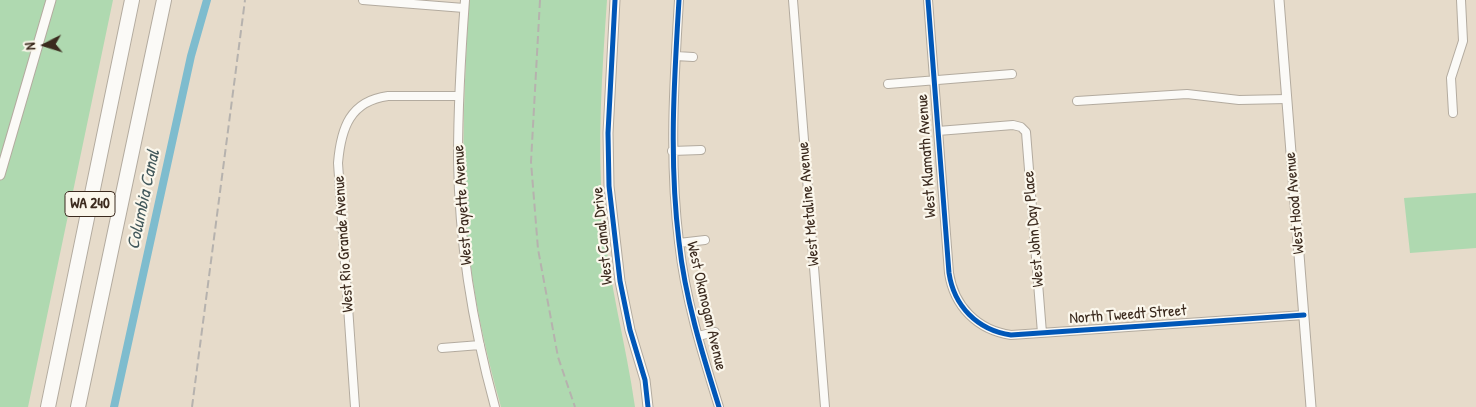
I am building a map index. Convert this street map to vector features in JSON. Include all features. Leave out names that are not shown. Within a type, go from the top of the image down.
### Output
[{"type":"highway","name":"WA 240","points":[[48,407],[132,0]]},
{"type":"highway","name":"WA 240","points":[[78,407],[164,0]]},
{"type":"street","points":[[0,176],[51,0]]},
{"type":"street","points":[[363,0],[464,4]]},
{"type":"street","name":"West Canal Drive","points":[[615,0],[608,133],[610,194],[620,281],[630,330],[645,380],[648,407]]},
{"type":"street","name":"West Okanogan Avenue","points":[[679,0],[672,151],[679,243],[698,336],[719,407]]},
{"type":"street","name":"West Metaline Avenue","points":[[793,0],[825,407]]},
{"type":"street","name":"West Klamath Avenue","points":[[928,0],[950,279],[962,308]]},
{"type":"street","name":"West Hood Avenue","points":[[1279,0],[1312,407]]},
{"type":"street","points":[[1453,113],[1451,78],[1463,41],[1461,0]]},
{"type":"street","name":"West Payette Avenue","points":[[464,4],[458,161],[462,219],[468,275],[480,345],[495,407]]},
{"type":"street","points":[[676,56],[693,57]]},
{"type":"street","points":[[888,84],[1012,74]]},
{"type":"street","points":[[1077,101],[1187,94],[1239,100],[1287,99]]},
{"type":"street","name":"West Rio Grande Avenue","points":[[355,407],[338,162],[340,145],[346,126],[359,106],[376,98],[388,96],[459,96]]},
{"type":"street","name":"West John Day Place","points":[[938,131],[1013,125],[1021,127],[1026,135],[1042,334]]},
{"type":"street","points":[[672,151],[701,150]]},
{"type":"street","points":[[679,243],[706,240]]},
{"type":"street","name":"North Tweedt Street","points":[[962,308],[988,328],[1011,335],[1304,315]]},
{"type":"street","points":[[698,336],[715,332]]},
{"type":"street","points":[[442,348],[480,345]]},
{"type":"green space","points":[[0,0],[113,0],[28,407],[0,407]]},
{"type":"green space","points":[[469,0],[607,0],[600,135],[601,189],[605,240],[635,407],[501,407],[480,320],[467,232],[464,145]]},
{"type":"green space","points":[[1476,193],[1476,248],[1410,253],[1404,198]]},
{"type":"waterway","name":"Columbia Canal","points":[[114,407],[191,56],[207,0]]},
{"type":"railway","points":[[192,407],[245,0]]},
{"type":"railway","points":[[540,0],[531,162],[538,249],[558,357],[575,407]]},
{"type":"cycle path","points":[[615,0],[608,133],[609,186],[620,281],[630,330],[645,380],[648,407]]},
{"type":"cycle path","points":[[679,0],[673,121],[676,212],[685,284],[700,346],[719,407]]},
{"type":"cycle path","points":[[928,0],[949,273],[956,296],[962,306],[978,322],[988,328],[1011,335],[1304,315]]}]
